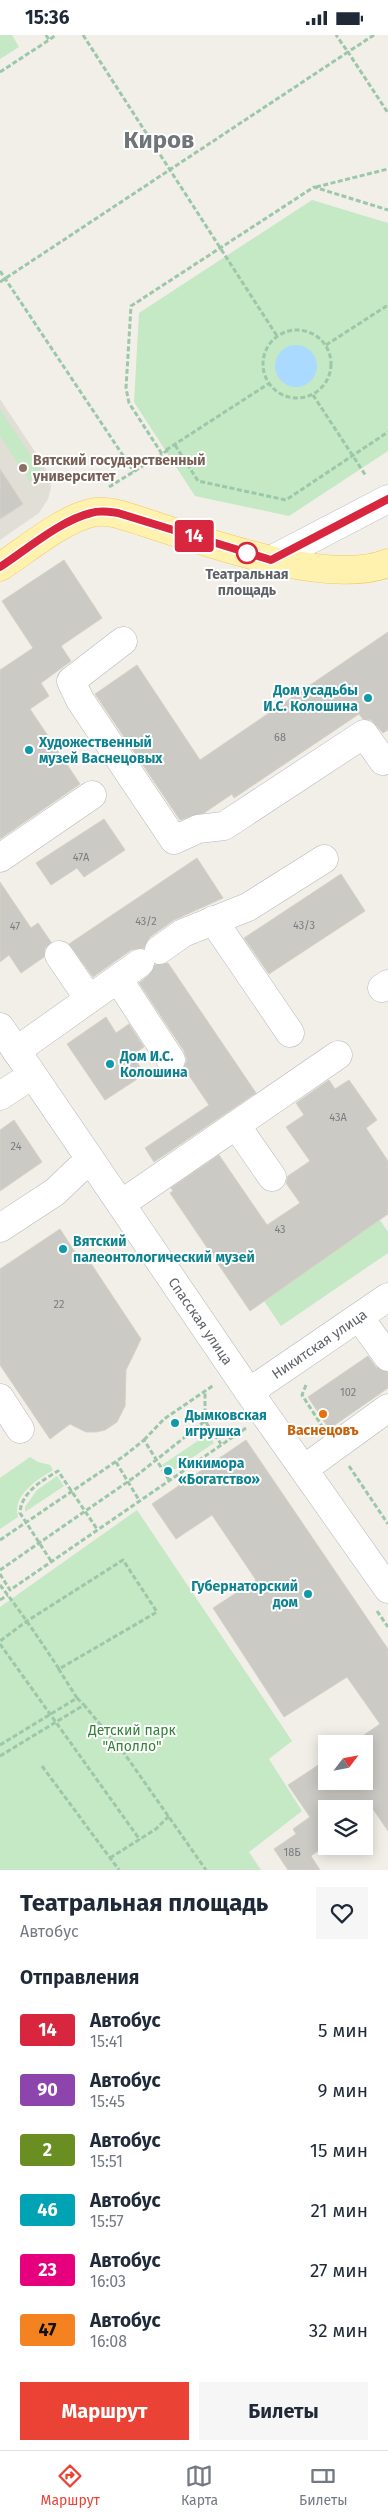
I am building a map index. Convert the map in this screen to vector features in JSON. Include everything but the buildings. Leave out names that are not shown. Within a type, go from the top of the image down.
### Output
[{"type":"main road","points":[[0,567],[72,520],[92,512],[118,513],[271,560],[340,570],[368,569],[388,563]]},
{"type":"street","points":[[271,560],[388,499]]},
{"type":"street","points":[[123,641],[72,681],[80,700],[174,839],[198,829],[224,826],[364,734],[383,761],[388,758]]},
{"type":"street","points":[[0,858],[92,795]]},
{"type":"street","points":[[16,1051],[183,933],[213,919],[248,907],[324,859]]},
{"type":"street","points":[[213,919],[290,1033]]},
{"type":"street","points":[[59,955],[89,999]]},
{"type":"street","points":[[118,979],[171,1061]]},
{"type":"street","name":"Спасская улица","points":[[0,1027],[249,1392],[388,1589]]},
{"type":"street","points":[[121,1204],[338,1055]]},
{"type":"street","points":[[0,1095],[32,1075]]},
{"type":"street","points":[[236,1125],[272,1177]]},
{"type":"street","points":[[0,1228],[55,1193],[78,1170],[92,1161]]},
{"type":"street","name":"Никитская улица","points":[[249,1392],[388,1297]]},
{"type":"street","points":[[359,1317],[388,1357]]},
{"type":"street","points":[[0,1398],[20,1429]]},
{"type":"street","points":[[304,1469],[388,1408]]},
{"type":"path","points":[[46,35],[49,39]]},
{"type":"path","points":[[0,72],[56,35]]},
{"type":"path","points":[[83,35],[276,336]]},
{"type":"path","points":[[336,35],[388,113]]},
{"type":"path","points":[[0,281],[374,35]]},
{"type":"path","points":[[162,454],[129,403],[126,388],[131,306],[314,187],[388,169]]},
{"type":"path","points":[[314,187],[388,210]]},
{"type":"path","points":[[0,271],[134,472]]},
{"type":"path","points":[[326,345],[388,305]]},
{"type":"path","points":[[288,331],[304,331],[316,335],[326,345],[331,369],[328,378],[313,395],[302,398],[289,398],[277,393],[268,384],[263,369],[264,354],[269,343],[276,336],[288,331]]},
{"type":"path","points":[[109,487],[268,384]]},
{"type":"path","points":[[313,395],[366,476]]},
{"type":"path","points":[[175,445],[198,481],[286,500],[388,432]]},
{"type":"path","points":[[0,1540],[116,1462],[144,1439],[164,1419],[220,1381]]},
{"type":"path","points":[[205,1391],[205,1421],[221,1444]]},
{"type":"path","points":[[205,1421],[158,1460],[0,1572],[10,1590],[251,1425]]},
{"type":"path","points":[[144,1439],[169,1480]]},
{"type":"path","points":[[116,1462],[139,1500]]},
{"type":"path","points":[[52,1561],[20,1513],[23,1501],[34,1488],[46,1479],[58,1471],[97,1529]]},
{"type":"path","points":[[0,1585],[28,1621],[59,1669],[157,1613],[123,1560],[28,1621],[0,1643],[140,1840]]},
{"type":"path","points":[[0,1600],[8,1595]]},
{"type":"path","points":[[28,1621],[77,1698],[124,1753],[206,1870]]},
{"type":"path","points":[[0,1745],[77,1698]]},
{"type":"path","points":[[0,1756],[84,1705]]},
{"type":"path","points":[[42,1766],[119,1870]]},
{"type":"path","points":[[110,1858],[156,1829],[169,1816]]},
{"type":"shaded area","name":"Вятский государственный университет","points":[[0,399],[43,464],[50,478],[51,488],[48,499],[39,513],[0,540]]},
{"type":"green space","points":[[0,35],[12,35],[19,47],[0,59]]},
{"type":"green space","points":[[312,200],[388,223],[388,451],[289,516],[195,496],[134,402],[139,313]]},
{"type":"green space","points":[[0,409],[43,474],[30,482],[0,436]]},
{"type":"green space","points":[[380,1220],[388,1232],[388,1253],[281,1326],[264,1301]]},
{"type":"green space","points":[[208,1434],[214,1443],[168,1474],[162,1465]]},
{"type":"green space","points":[[30,1457],[38,1462],[50,1465],[53,1470],[27,1489],[19,1502],[17,1509],[18,1517],[0,1529],[0,1478]]},
{"type":"green space","points":[[57,1476],[64,1486],[25,1512],[25,1507],[37,1490]]},
{"type":"green space","name":"Детский парк \"Аполло\"","points":[[137,1510],[292,1741],[269,1759],[302,1811],[249,1852],[261,1870],[0,1870],[0,1607]]},
{"type":"water","points":[[300,345],[308,348],[314,354],[317,366],[314,378],[308,384],[292,387],[284,384],[278,378],[275,362],[278,354],[284,348]]},
{"type":"bus line","name":"14","points":[[0,567],[72,520],[92,512],[118,513],[271,560],[388,499]]},
{"type":"place","name":"Вятский государственный университет","points":[[23,468]]},
{"type":"place","name":"Театральная площадь","points":[[247,553]]},
{"type":"place","name":"Дом усадьбы И.С. Колошина","points":[[368,698]]},
{"type":"place","name":"Художественный музей Васнецовых","points":[[29,750]]},
{"type":"place","name":"Дом И.С. Колошина","points":[[110,1064]]},
{"type":"place","name":"Вятский палеонтологический музей","points":[[63,1249]]},
{"type":"place","name":"Васнецовъ","points":[[323,1414]]},
{"type":"place","name":"Дымковская игрушка","points":[[175,1423]]},
{"type":"place","name":"Кикимора «Богатство»","points":[[168,1471]]},
{"type":"place","name":"Губернаторский дом","points":[[308,1594]]},
{"type":"district","name":"Киров","points":[[159,140]]}]
